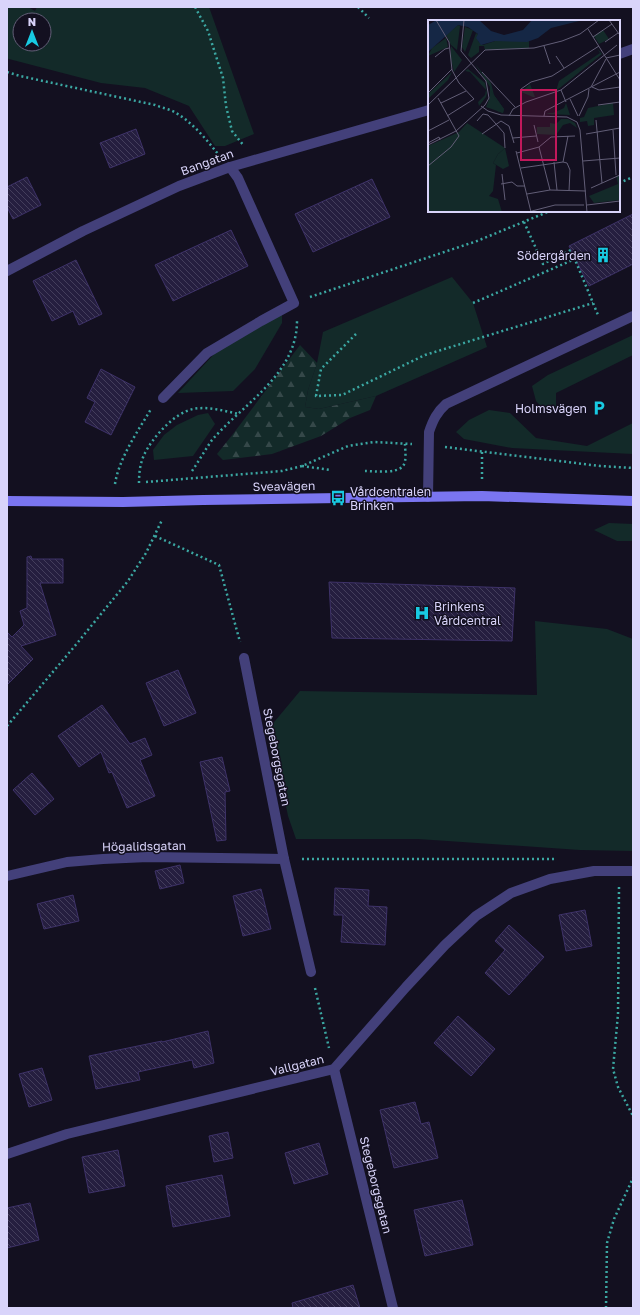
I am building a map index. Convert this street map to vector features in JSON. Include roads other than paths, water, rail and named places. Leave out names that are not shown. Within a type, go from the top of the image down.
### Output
[{"type":"main road","name":"Sveavägen","points":[[7,501],[123,502],[482,496],[633,501]]},
{"type":"street","points":[[620,54],[633,49]]},
{"type":"street","name":"Bangatan","points":[[7,271],[83,231],[179,186],[230,167],[428,110]]},
{"type":"street","points":[[163,398],[207,353],[294,303],[238,178],[230,167]]},
{"type":"street","points":[[428,497],[429,432],[432,422],[438,412],[446,404],[633,316]]},
{"type":"street","name":"Stegeborgsgatan","points":[[244,658],[284,859],[311,972]]},
{"type":"street","name":"Högalidsgatan","points":[[7,876],[67,862],[103,859],[148,857],[284,859]]},
{"type":"street","name":"Vallgatan","points":[[7,1154],[67,1134],[334,1069],[445,945],[476,916],[511,892],[550,879],[594,871],[633,871]]},
{"type":"street","name":"Stegeborgsgatan","points":[[334,1069],[393,1308]]},
{"type":"place","name":"Södergården","points":[[603,255]]},
{"type":"place","name":"Holmsvägen","points":[[599,408]]},
{"type":"place","name":"Vårdcentralen Brinken","points":[[338,498]]},
{"type":"place","name":"Brinkens Vårdcentral","points":[[422,613]]}]
